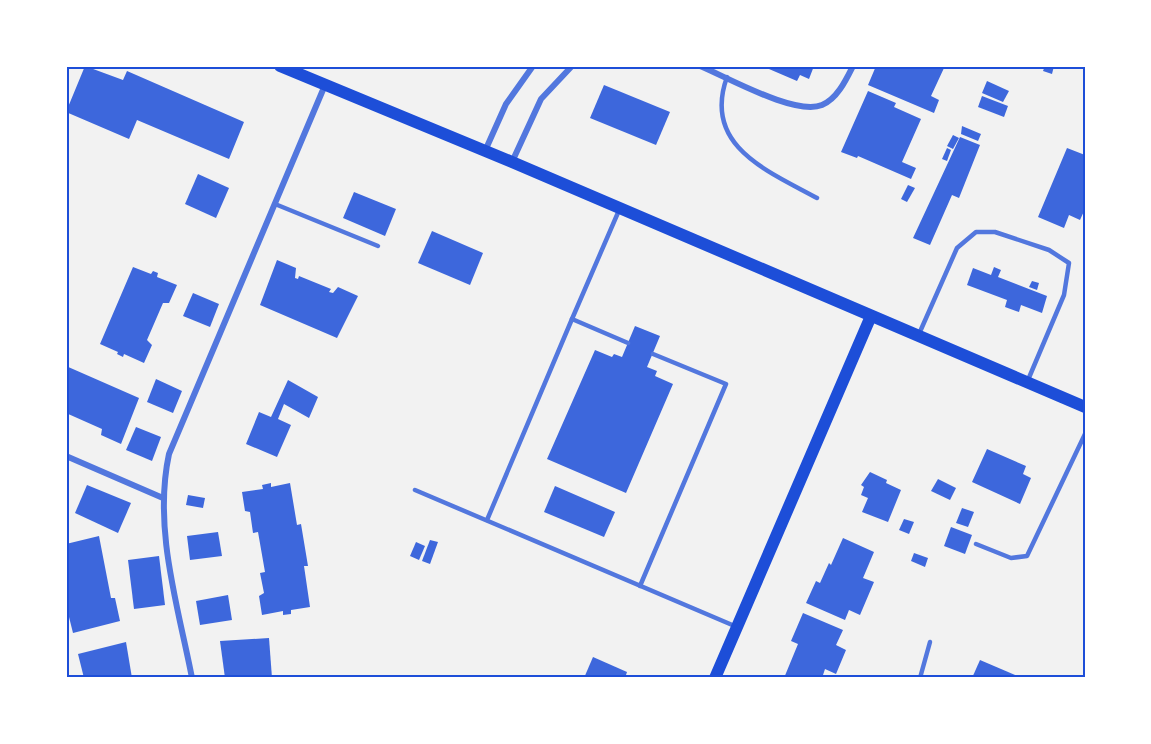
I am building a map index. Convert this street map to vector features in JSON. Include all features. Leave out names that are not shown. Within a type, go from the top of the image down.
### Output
[{"type":"main road","points":[[280,66],[512,162],[1085,407]]},
{"type":"main road","points":[[715,678],[870,316]]},
{"type":"street","points":[[485,151],[506,104],[533,66]]},
{"type":"street","points":[[512,162],[541,99],[572,66]]},
{"type":"street","points":[[700,66],[796,106],[814,108],[825,104],[837,92],[853,66]]},
{"type":"street","points":[[192,678],[168,552],[163,498],[166,470],[174,441],[325,86]]},
{"type":"street","points":[[66,456],[163,498]]},
{"type":"lane","points":[[727,77],[721,94],[721,116],[738,151],[817,198]]},
{"type":"lane","points":[[275,204],[378,246]]},
{"type":"lane","points":[[487,520],[620,208]]},
{"type":"lane","points":[[918,336],[957,248],[976,232],[995,232],[1049,250],[1069,263],[1064,294],[1027,382]]},
{"type":"lane","points":[[572,319],[628,343]]},
{"type":"lane","points":[[640,586],[726,384],[653,354]]},
{"type":"lane","points":[[976,544],[1011,558],[1026,556],[1085,434]]},
{"type":"lane","points":[[415,490],[737,627]]},
{"type":"lane","points":[[920,678],[930,642]]},
{"type":"building","points":[[85,66],[123,80],[127,71],[244,122],[229,159],[137,120],[129,139],[66,112]]},
{"type":"building","points":[[762,66],[814,66],[809,79],[800,75],[797,81]]},
{"type":"building","points":[[876,66],[944,68],[931,96],[939,100],[934,113],[868,85]]},
{"type":"building","points":[[1045,66],[1054,66],[1052,74],[1043,71]]},
{"type":"building","points":[[987,81],[1009,91],[1003,102],[982,93]]},
{"type":"building","points":[[604,85],[670,112],[656,145],[590,118]]},
{"type":"building","points":[[868,91],[896,103],[894,107],[921,119],[902,162],[916,168],[911,179],[858,156],[857,158],[841,152]]},
{"type":"building","points":[[982,96],[1008,106],[1004,117],[978,107]]},
{"type":"building","points":[[962,126],[981,134],[978,141],[961,134]]},
{"type":"building","points":[[953,135],[959,138],[953,149],[947,146]]},
{"type":"building","points":[[960,137],[980,145],[959,198],[952,195],[930,245],[913,238]]},
{"type":"building","points":[[947,148],[951,150],[947,161],[942,159]]},
{"type":"building","points":[[1067,148],[1085,155],[1085,209],[1080,220],[1069,215],[1064,228],[1038,217]]},
{"type":"building","points":[[198,174],[229,188],[216,218],[185,204]]},
{"type":"building","points":[[908,185],[915,188],[907,202],[901,199]]},
{"type":"building","points":[[354,192],[396,209],[385,236],[343,218]]},
{"type":"building","points":[[432,231],[483,253],[470,285],[418,263]]},
{"type":"building","points":[[277,260],[296,268],[295,278],[298,279],[299,276],[331,289],[329,292],[333,293],[338,287],[358,296],[337,338],[260,305]]},
{"type":"building","points":[[133,267],[151,274],[153,271],[158,273],[157,277],[177,285],[169,303],[163,303],[147,340],[152,345],[144,363],[124,354],[123,357],[117,354],[118,352],[100,344]]},
{"type":"building","points":[[994,267],[1001,270],[998,277],[1047,296],[1042,313],[1021,305],[1019,312],[1005,307],[1007,300],[967,285],[973,268],[991,275]]},
{"type":"building","points":[[1032,281],[1039,283],[1037,290],[1029,287]]},
{"type":"building","points":[[193,293],[219,304],[210,327],[183,316]]},
{"type":"building","points":[[635,326],[660,336],[647,367],[657,371],[655,376],[673,384],[626,493],[547,459],[595,350],[612,357],[614,354],[622,357]]},
{"type":"building","points":[[66,366],[139,398],[121,444],[101,435],[102,429],[66,413]]},
{"type":"building","points":[[156,379],[182,391],[173,413],[147,402]]},
{"type":"building","points":[[288,380],[318,397],[309,418],[284,404],[278,419],[291,425],[277,457],[246,444],[259,412],[271,417]]},
{"type":"building","points":[[136,427],[161,437],[152,461],[126,450]]},
{"type":"building","points":[[987,449],[1026,466],[1023,474],[1031,478],[1020,504],[972,482]]},
{"type":"building","points":[[870,472],[901,490],[888,522],[862,512],[868,498],[861,495],[864,487],[861,485]]},
{"type":"building","points":[[938,479],[956,488],[950,500],[931,491]]},
{"type":"building","points":[[271,483],[271,487],[290,483],[297,525],[301,524],[308,566],[304,566],[310,607],[291,610],[291,614],[283,615],[283,611],[262,615],[259,596],[264,593],[260,573],[265,572],[258,532],[253,533],[250,512],[245,511],[242,492],[263,489],[262,485]]},
{"type":"building","points":[[87,485],[131,503],[118,533],[75,513]]},
{"type":"building","points":[[555,486],[615,512],[604,537],[544,512]]},
{"type":"building","points":[[188,495],[205,498],[203,508],[186,505]]},
{"type":"building","points":[[962,508],[974,512],[968,527],[956,523]]},
{"type":"building","points":[[904,519],[914,522],[909,534],[899,530]]},
{"type":"building","points":[[951,527],[972,535],[965,554],[944,546]]},
{"type":"building","points":[[218,532],[222,556],[190,560],[187,536]]},
{"type":"building","points":[[99,536],[111,598],[115,598],[120,621],[73,633],[66,605],[66,544]]},
{"type":"building","points":[[843,538],[874,552],[863,578],[874,582],[860,615],[849,610],[845,620],[806,603],[816,581],[820,583],[829,563],[831,565]]},
{"type":"building","points":[[430,540],[438,542],[430,564],[422,561]]},
{"type":"building","points":[[416,542],[425,546],[419,560],[410,556]]},
{"type":"building","points":[[914,553],[928,558],[925,567],[911,561]]},
{"type":"building","points":[[159,556],[165,605],[134,609],[128,560]]},
{"type":"building","points":[[228,595],[232,620],[200,625],[196,601]]},
{"type":"building","points":[[803,613],[843,630],[836,645],[846,650],[836,674],[825,669],[822,678],[784,678],[798,644],[791,641]]},
{"type":"building","points":[[269,638],[272,678],[225,678],[220,641]]},
{"type":"building","points":[[126,642],[132,678],[84,678],[78,654]]},
{"type":"building","points":[[593,657],[627,672],[625,678],[584,678]]},
{"type":"building","points":[[980,660],[1022,678],[972,678]]}]
